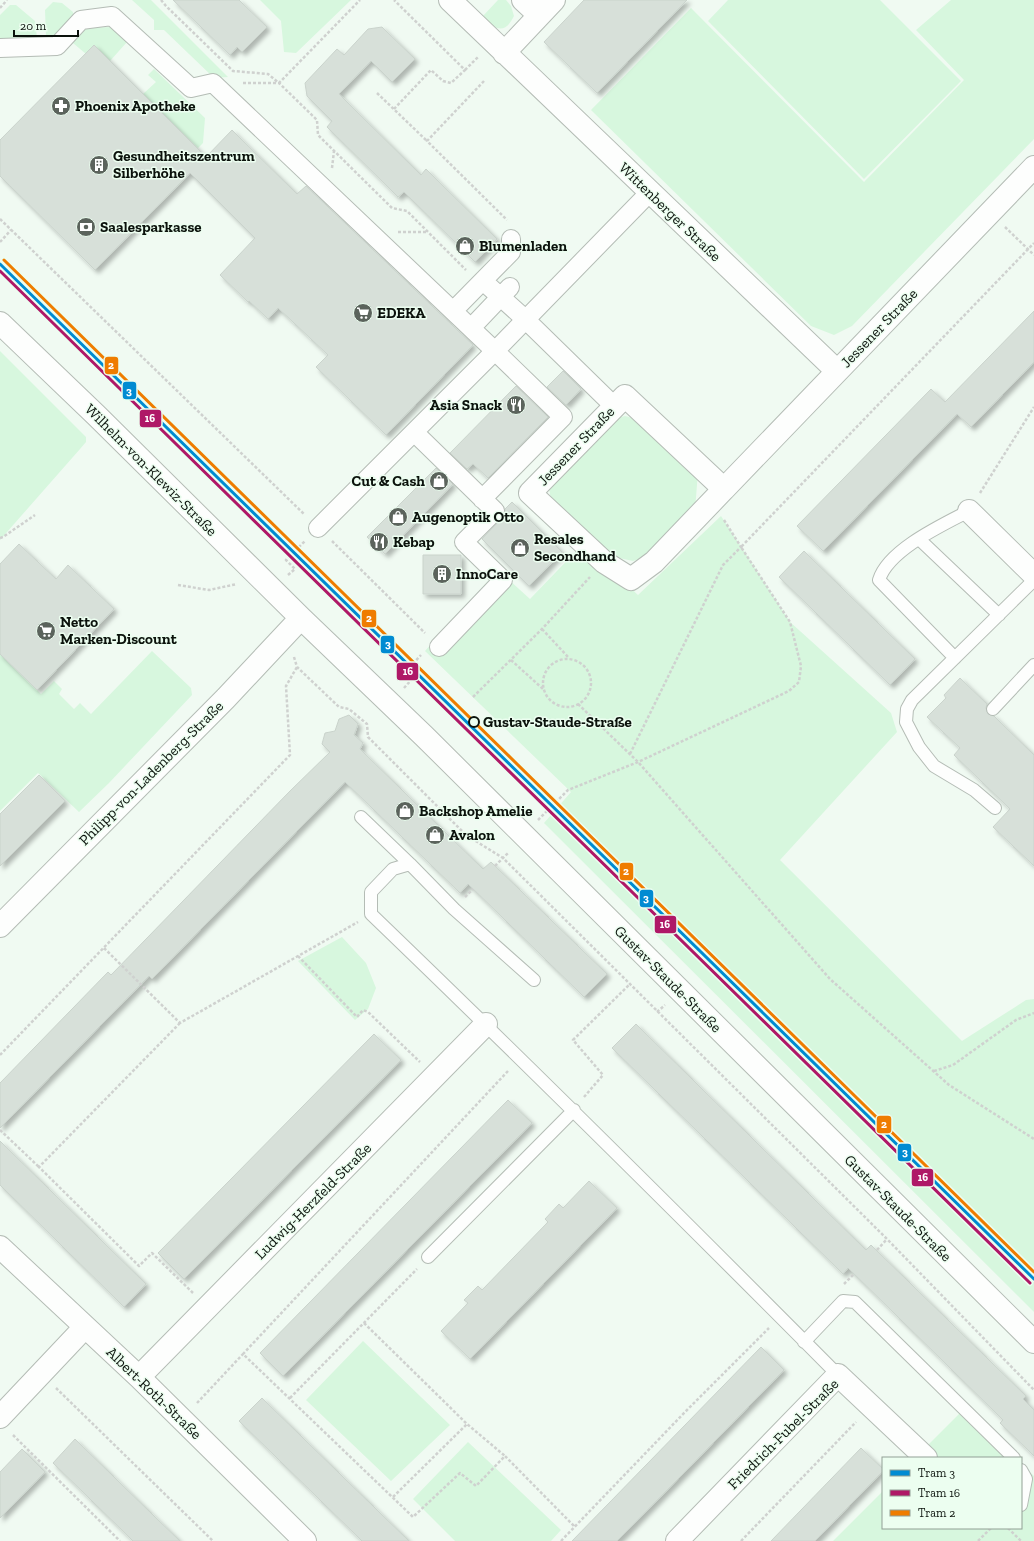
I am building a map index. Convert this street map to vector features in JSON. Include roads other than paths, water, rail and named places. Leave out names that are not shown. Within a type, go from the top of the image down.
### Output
[{"type":"street","name":"Wittenberger Straße","points":[[450,0],[837,371]]},
{"type":"street","points":[[523,0],[538,15]]},
{"type":"street","points":[[504,53],[538,15],[554,0]]},
{"type":"street","points":[[0,48],[57,46],[81,20],[112,16],[191,88],[213,83],[563,416],[482,499]]},
{"type":"street","name":"Jessener Straße","points":[[724,489],[625,396],[530,493],[604,562],[631,579],[654,562],[1034,167]]},
{"type":"street","points":[[318,528],[495,351],[650,192]]},
{"type":"street","points":[[453,311],[511,252],[512,239]]},
{"type":"street","points":[[483,281],[505,292],[525,319],[614,406]]},
{"type":"street","points":[[471,328],[505,292]]},
{"type":"street","name":"Wilhelm-von-Klewiz-Straße","points":[[0,323],[96,415],[301,618]]},
{"type":"street","points":[[414,432],[495,511],[464,542],[503,580],[439,646]]},
{"type":"street","points":[[969,511],[1034,575]]},
{"type":"street","name":"Philipp-von-Ladenberg-Straße","points":[[0,926],[220,703],[301,618]]},
{"type":"street","name":"Gustav-Staude-Straße","points":[[301,618],[424,736],[1034,1342]]},
{"type":"street","name":"Ludwig-Herzfeld-Straße","points":[[139,1377],[486,1024]]},
{"type":"street","name":"Albert-Roth-Straße","points":[[0,1247],[139,1377],[305,1541]]},
{"type":"street","points":[[0,1417],[85,1327]]},
{"type":"street","name":"Friedrich-Fubel-Straße","points":[[677,1541],[838,1375],[925,1457]]},
{"type":"lane","points":[[956,658],[879,580],[881,573],[890,560],[930,531],[969,511]]},
{"type":"lane","points":[[919,539],[999,615]]},
{"type":"lane","points":[[995,808],[974,790],[934,766],[919,747],[906,722],[907,709],[912,700],[1034,580]]},
{"type":"lane","points":[[992,709],[1034,665]]},
{"type":"lane","points":[[361,817],[454,909],[534,980]]},
{"type":"lane","points":[[410,864],[393,869],[371,892],[371,914],[574,1110],[838,1375]]},
{"type":"lane","points":[[428,1257],[574,1110]]},
{"type":"lane","points":[[804,1342],[843,1301],[855,1302],[1013,1457]]},
{"type":"lane","points":[[1022,1472],[1026,1479],[1022,1500]]},
{"type":"tram line","name":"2","points":[[4,260],[1034,1272]]},
{"type":"tram line","name":"3","points":[[0,264],[1034,1279]]},
{"type":"tram line","name":"16","points":[[0,271],[1030,1283]]},
{"type":"place","name":"Phoenix Apotheke","points":[[61,106]]},
{"type":"place","name":"Gesundheitszentrum Silberhöhe","points":[[99,165]]},
{"type":"place","name":"Saalesparkasse","points":[[86,227]]},
{"type":"place","name":"Blumenladen","points":[[465,246]]},
{"type":"place","name":"EDEKA","points":[[363,313]]},
{"type":"place","name":"Asia Snack","points":[[516,405]]},
{"type":"place","name":"Cut & Cash","points":[[439,481]]},
{"type":"place","name":"Augenoptik Otto","points":[[398,517]]},
{"type":"place","name":"Kebap","points":[[379,542]]},
{"type":"place","name":"Resales Secondhand","points":[[520,548]]},
{"type":"place","name":"InnoCare","points":[[442,574]]},
{"type":"place","name":"Netto Marken-Discount","points":[[46,631]]},
{"type":"place","name":"Gustav-Staude-Straße","points":[[474,722]]},
{"type":"place","name":"Backshop Amelie","points":[[405,811]]},
{"type":"place","name":"Avalon","points":[[435,835]]}]
